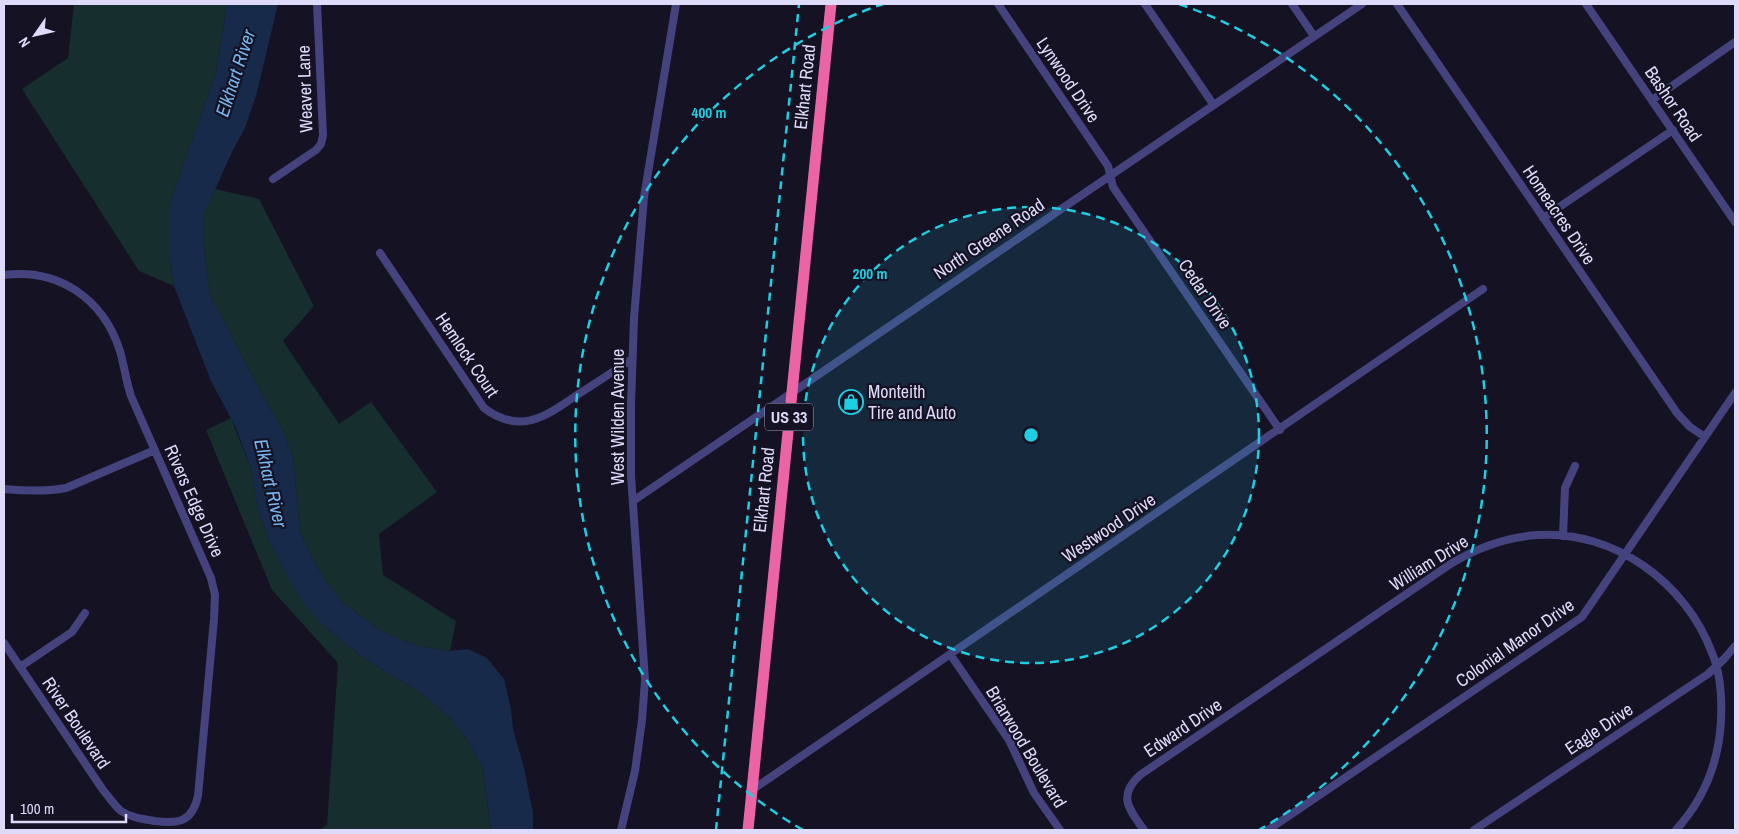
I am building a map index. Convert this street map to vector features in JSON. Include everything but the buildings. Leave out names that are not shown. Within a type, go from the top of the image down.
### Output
[{"type":"highway","name":"Elkhart Road","points":[[748,830],[831,4]]},
{"type":"street","name":"Weaver Lane","points":[[272,179],[316,150],[321,144],[323,135],[318,4]]},
{"type":"street","name":"West Wilden Avenue","points":[[622,830],[635,771],[645,680],[631,475],[632,359],[635,301],[644,197],[676,4]]},
{"type":"street","name":"Lynwood Drive","points":[[998,4],[1108,166],[1110,174]]},
{"type":"street","points":[[1145,4],[1213,104]]},
{"type":"street","points":[[1292,4],[1314,36]]},
{"type":"street","name":"North Greene Road","points":[[633,501],[1362,4]]},
{"type":"street","name":"Homeacres Drive","points":[[1397,4],[1676,413],[1690,427],[1705,437]]},
{"type":"street","name":"Bashor Road","points":[[1586,4],[1735,222]]},
{"type":"street","points":[[1652,100],[1735,42]]},
{"type":"street","points":[[1543,218],[1673,130]]},
{"type":"street","name":"Cedar Drive","points":[[1110,174],[1113,187],[1280,430]]},
{"type":"street","name":"Hemlock Court","points":[[380,253],[484,408],[502,419],[522,422],[540,419],[632,359]]},
{"type":"street","name":"Rivers Edge Drive","points":[[4,275],[32,273],[46,276],[72,288],[96,308],[106,321],[120,352],[131,396],[211,578],[215,596],[214,619],[198,796],[195,808],[188,817]]},
{"type":"street","name":"Westwood Drive","points":[[752,790],[1483,290]]},
{"type":"street","name":"Colonial Manor Drive","points":[[1268,830],[1574,623],[1588,609],[1735,393]]},
{"type":"street","points":[[4,489],[34,492],[66,488],[155,450]]},
{"type":"street","points":[[1562,536],[1565,488],[1575,466]]},
{"type":"street","name":"William Drive","points":[[1296,669],[1452,563],[1491,544],[1518,537],[1562,536],[1593,542],[1624,554],[1653,572],[1682,602],[1707,641],[1716,666],[1722,706],[1721,733],[1716,759],[1708,783],[1695,806],[1676,830]]},
{"type":"street","points":[[20,667],[72,632],[85,613]]},
{"type":"street","name":"River Boulevard","points":[[4,643],[103,790],[121,810],[140,819],[162,822],[175,822],[188,817]]},
{"type":"street","name":"Eagle Drive","points":[[1474,830],[1696,682],[1716,666],[1735,646]]},
{"type":"street","name":"Briarwood Boulevard","points":[[950,654],[1008,740],[1034,792],[1060,830]]},
{"type":"street","name":"Edward Drive","points":[[1144,830],[1131,812],[1127,800],[1128,790],[1133,782],[1148,769],[1296,669]]},
{"type":"green space","points":[[74,4],[227,4],[216,72],[169,206],[169,254],[174,286],[139,271],[22,89],[68,58]]},
{"type":"green space","points":[[215,189],[259,199],[314,306],[283,341],[339,424],[371,402],[437,492],[379,534],[383,575],[456,621],[450,651],[418,646],[381,631],[343,603],[328,585],[315,564],[300,532],[293,459],[283,430],[267,404],[209,293],[203,237],[204,214]]},
{"type":"green space","points":[[231,418],[252,471],[257,506],[270,544],[285,571],[320,622],[370,662],[420,692],[450,718],[469,742],[483,770],[491,830],[319,830],[327,825],[338,663],[272,590],[206,430]]},
{"type":"water","name":"Elkhart River","points":[[227,4],[278,4],[256,96],[245,128],[204,214],[203,237],[209,293],[267,404],[283,430],[293,459],[300,532],[315,564],[328,585],[343,603],[381,631],[418,646],[450,651],[468,649],[487,658],[504,679],[511,709],[513,729],[524,768],[533,813],[533,830],[491,830],[483,770],[469,742],[450,718],[420,692],[370,662],[343,642],[320,622],[300,599],[270,544],[257,506],[252,471],[236,428],[211,381],[174,286],[169,254],[169,206],[216,72]]},
{"type":"railway","points":[[716,830],[799,4]]},
{"type":"place","name":"Monteith Tire and Auto","points":[[851,402]]}]
